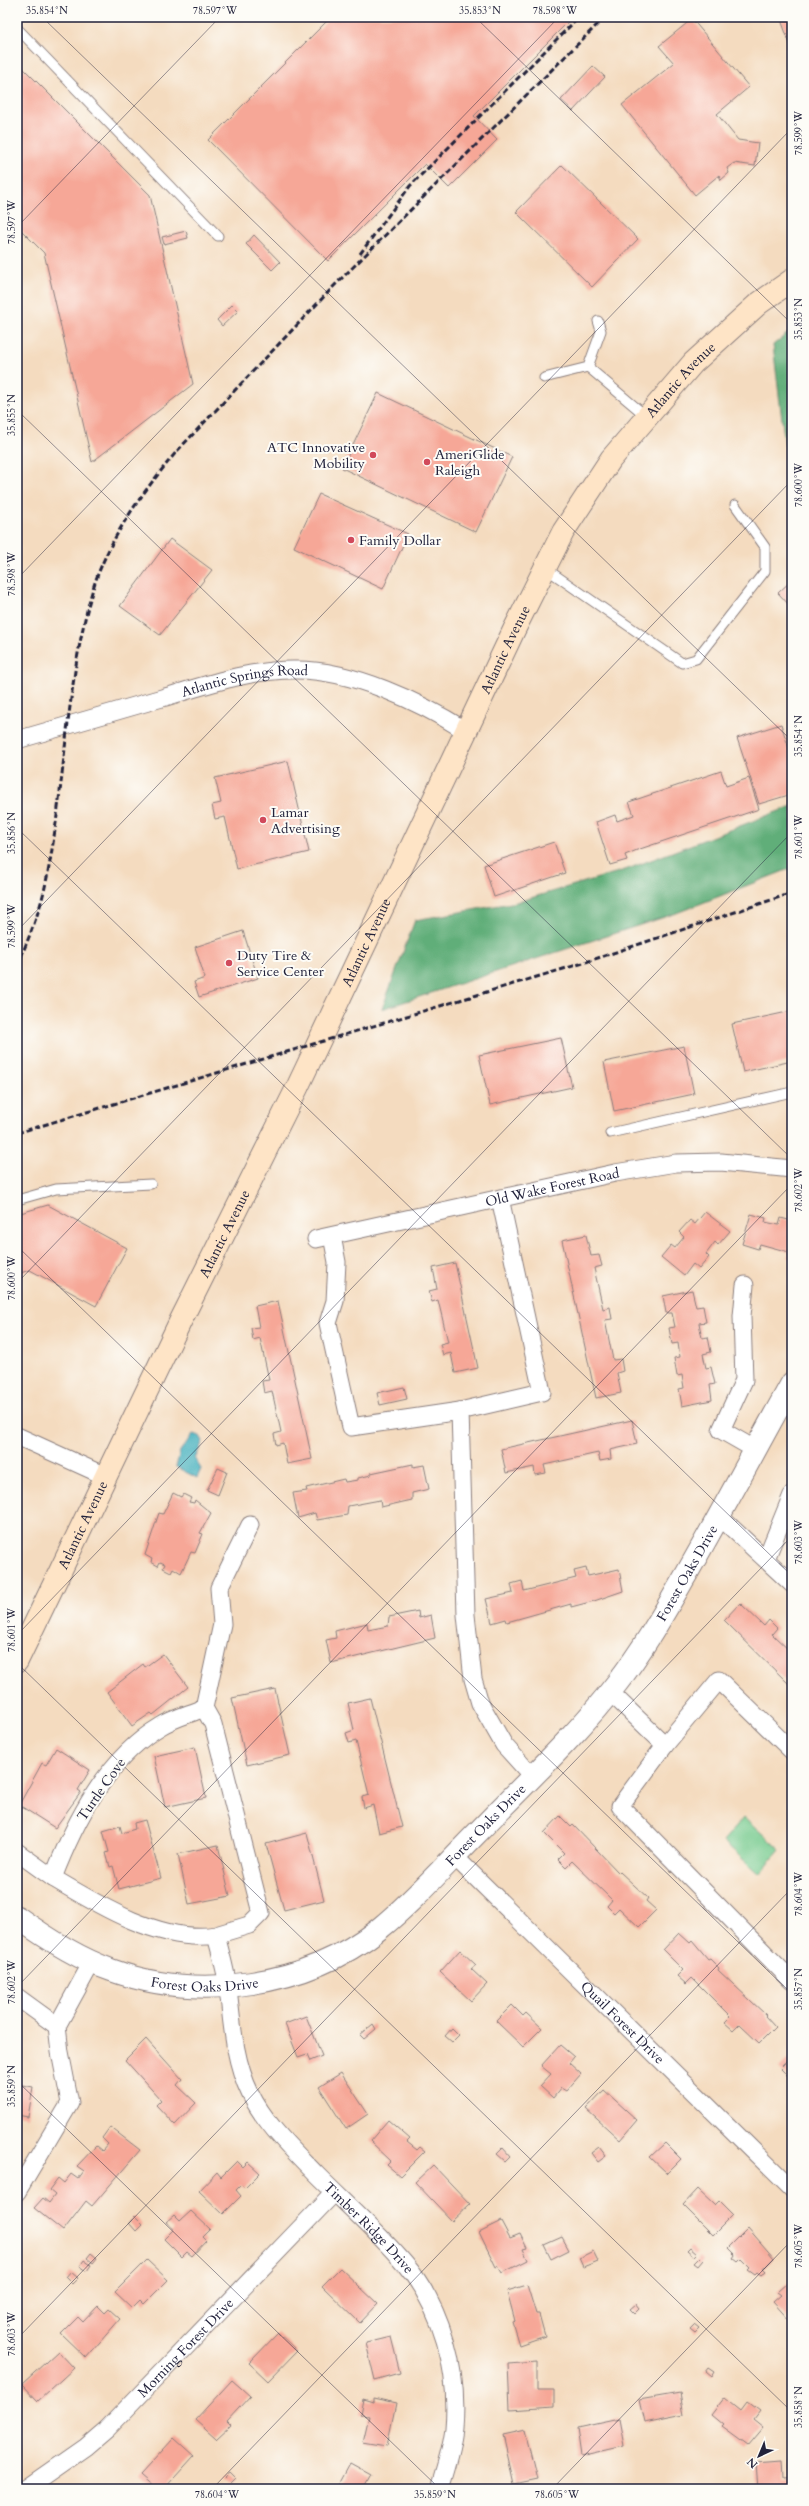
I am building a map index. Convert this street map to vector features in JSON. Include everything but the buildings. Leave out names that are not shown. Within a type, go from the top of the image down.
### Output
[{"type":"main road","name":"Atlantic Avenue","points":[[17,1661],[105,1476],[297,1088],[545,568],[572,519],[611,459],[692,363],[758,304],[792,280]]},
{"type":"street","name":"Atlantic Springs Road","points":[[17,740],[222,680],[264,672],[298,670],[328,673],[368,684],[431,710],[466,731]]},
{"type":"street","name":"Old Wake Forest Road","points":[[460,1411],[351,1427],[328,1323],[335,1301],[337,1262],[324,1237],[615,1173],[676,1163],[721,1162],[792,1170]]},
{"type":"street","points":[[500,1198],[542,1392],[460,1411],[466,1615],[473,1679],[480,1703],[504,1745],[532,1776]]},
{"type":"street","points":[[744,1284],[742,1316],[744,1380],[721,1430],[756,1450]]},
{"type":"street","name":"Forest Oaks Drive","points":[[17,1917],[54,1942],[92,1962],[137,1978],[165,1983],[228,1986],[267,1980],[298,1972],[342,1953],[380,1928],[454,1856],[532,1776],[610,1692],[653,1632],[756,1450],[792,1383]]},
{"type":"street","points":[[17,1436],[105,1476]]},
{"type":"street","points":[[766,1559],[792,1495]]},
{"type":"street","points":[[719,1516],[792,1584]]},
{"type":"street","points":[[17,1852],[53,1878],[97,1905],[157,1929],[199,1938],[216,1935],[249,1925],[261,1913],[213,1724],[204,1708],[222,1624],[219,1588],[250,1525]]},
{"type":"street","points":[[792,1751],[719,1680],[666,1745],[620,1806],[792,1980]]},
{"type":"street","points":[[610,1692],[666,1745]]},
{"type":"street","name":"Turtle Cove","points":[[53,1878],[69,1836],[116,1762],[134,1746],[162,1726],[204,1708]]},
{"type":"street","name":"Quail Forest Drive","points":[[454,1856],[792,2189]]},
{"type":"street","points":[[216,1935],[228,1986]]},
{"type":"street","points":[[17,2192],[70,2103],[60,2052],[57,2026],[92,1962]]},
{"type":"street","name":"Timber Ridge Drive","points":[[228,1986],[232,2030],[250,2092],[271,2125],[334,2193],[376,2231],[406,2265],[425,2293],[440,2325],[447,2348],[454,2381],[454,2427],[449,2457],[438,2489]]},
{"type":"street","points":[[17,1997],[57,2026]]},
{"type":"street","name":"Morning Forest Drive","points":[[26,2489],[86,2447],[107,2429],[334,2193]]},
{"type":"lane","points":[[17,28],[218,236]]},
{"type":"lane","points":[[588,367],[601,331],[598,321]]},
{"type":"lane","points":[[588,367],[646,416]]},
{"type":"lane","points":[[544,378],[588,367]]},
{"type":"lane","points":[[545,568],[682,662],[696,659],[764,571],[765,547],[735,504]]},
{"type":"lane","points":[[610,1133],[792,1092]]},
{"type":"lane","points":[[17,1200],[56,1189],[150,1184]]},
{"type":"green space","points":[[792,330],[792,455],[785,445],[773,345]]},
{"type":"green space","points":[[792,806],[792,868],[674,914],[382,1009],[415,920],[517,902],[625,870]]},
{"type":"green space","points":[[744,1817],[780,1850],[759,1874],[723,1841]]},
{"type":"water","points":[[193,1434],[200,1436],[203,1441],[195,1459],[201,1469],[197,1478],[176,1467],[180,1451]]},
{"type":"railway","points":[[360,254],[410,186],[579,17]]},
{"type":"railway","points":[[17,966],[29,937],[45,887],[55,830],[79,648],[91,595],[105,557],[123,525],[143,494],[178,450],[336,284],[605,17]]},
{"type":"railway","points":[[17,1133],[580,964],[792,893]]},
{"type":"place","name":"ATC Innovative Mobility","points":[[373,455]]},
{"type":"place","name":"AmeriGlide Raleigh","points":[[427,462]]},
{"type":"place","name":"Family Dollar","points":[[351,540]]},
{"type":"place","name":"Lamar Advertising","points":[[263,820]]},
{"type":"place","name":"Duty Tire & Service Center","points":[[229,963]]}]
